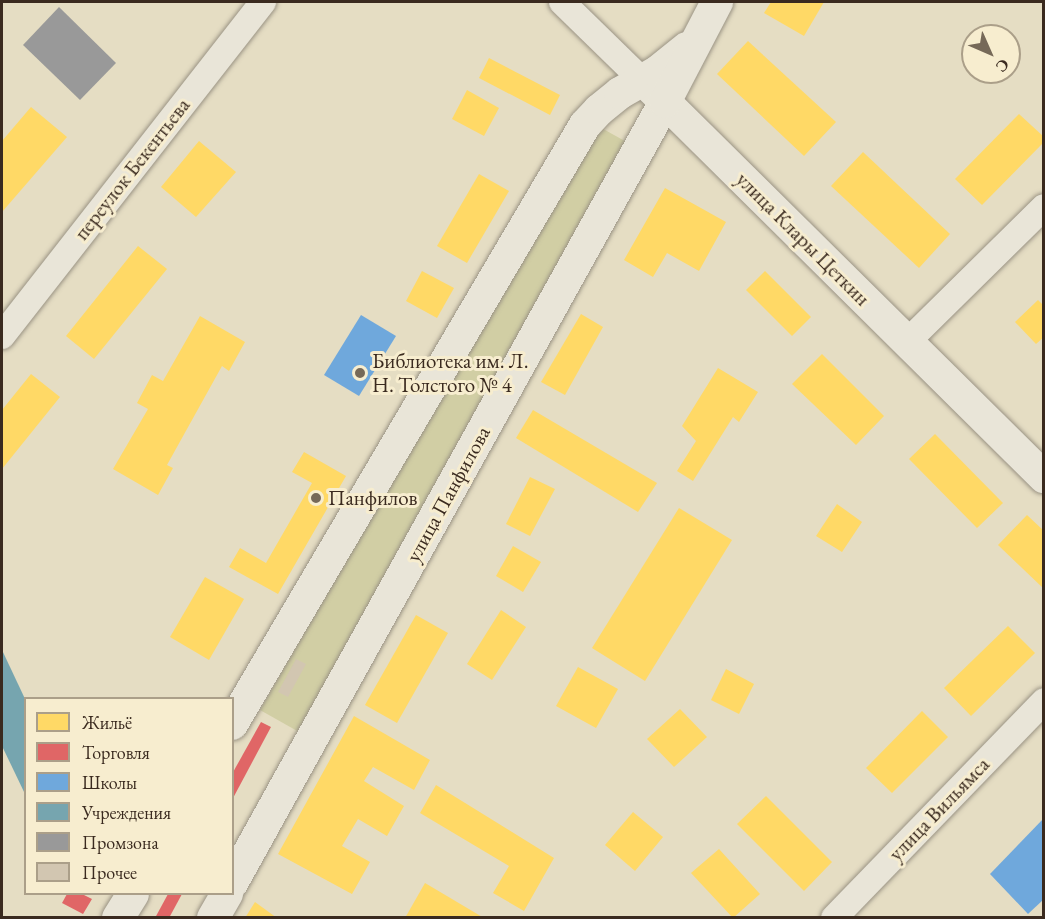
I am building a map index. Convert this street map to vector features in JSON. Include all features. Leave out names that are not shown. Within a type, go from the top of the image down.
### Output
[{"type":"street","name":"переулок Бекентьева","points":[[2,336],[263,2]]},
{"type":"street","name":"улица Клары Цеткин","points":[[562,2],[1044,477]]},
{"type":"street","name":"улица Панфилова","points":[[234,879],[654,92],[694,41],[717,2]]},
{"type":"street","name":"улица Панфилова","points":[[234,721],[585,125],[620,93],[654,92]]},
{"type":"street","points":[[907,342],[1044,207]]},
{"type":"street","name":"улица Вильямса","points":[[834,918],[1044,701]]},
{"type":"street","points":[[118,918],[132,895]]},
{"type":"street","points":[[213,918],[225,895]]},
{"type":"shaded area","points":[[596,125],[632,145],[299,732],[260,710]]},
{"type":"building: Жильё","points":[[771,2],[824,2],[804,36],[764,13]]},
{"type":"building: Жильё","points":[[748,41],[836,122],[804,156],[717,74]]},
{"type":"building: Жильё","points":[[489,58],[560,95],[550,115],[479,78]]},
{"type":"building: Жильё","points":[[467,90],[499,108],[484,136],[452,119]]},
{"type":"building: Жильё","points":[[31,107],[67,137],[2,212],[2,141]]},
{"type":"building: Жильё","points":[[1019,114],[1044,137],[1044,142],[982,205],[955,179]]},
{"type":"building: Жильё","points":[[199,141],[236,172],[196,217],[161,187]]},
{"type":"building: Жильё","points":[[863,152],[950,234],[919,268],[831,186]]},
{"type":"building: Жильё","points":[[479,174],[509,191],[467,263],[437,246]]},
{"type":"building: Жильё","points":[[665,188],[726,222],[699,271],[667,253],[653,277],[624,260]]},
{"type":"building: Жильё","points":[[138,246],[167,269],[94,359],[66,336]]},
{"type":"building: Жильё","points":[[422,271],[454,288],[437,318],[406,301]]},
{"type":"building: Жильё","points":[[765,271],[811,317],[792,336],[746,290]]},
{"type":"building: Жильё","points":[[1038,300],[1044,306],[1044,337],[1036,344],[1015,322]]},
{"type":"building: Жильё","points":[[581,314],[603,327],[565,395],[541,382]]},
{"type":"building: Жильё","points":[[200,316],[245,342],[229,371],[222,366],[167,465],[173,468],[158,495],[113,469],[148,409],[137,403],[152,375],[163,381]]},
{"type":"building: Жильё","points":[[822,354],[884,416],[856,445],[792,384]]},
{"type":"building: Жильё","points":[[718,368],[758,392],[739,422],[733,417],[693,481],[677,471],[696,441],[682,426]]},
{"type":"building: Жильё","points":[[31,374],[60,397],[2,469],[2,410]]},
{"type":"building: Жильё","points":[[533,410],[657,483],[638,512],[516,438]]},
{"type":"building: Жильё","points":[[935,434],[1003,503],[977,528],[909,459]]},
{"type":"building: Жильё","points":[[304,452],[346,476],[278,594],[229,567],[240,548],[266,563],[312,483],[292,472]]},
{"type":"building: Жильё","points":[[530,477],[555,489],[530,536],[506,524]]},
{"type":"building: Жильё","points":[[837,504],[862,522],[842,552],[816,536]]},
{"type":"building: Жильё","points":[[679,508],[732,540],[645,681],[592,648]]},
{"type":"building: Жильё","points":[[1027,515],[1044,531],[1044,589],[998,545]]},
{"type":"building: Жильё","points":[[513,546],[541,562],[523,592],[496,576]]},
{"type":"building: Жильё","points":[[205,577],[244,599],[209,660],[170,637]]},
{"type":"building: Жильё","points":[[501,610],[526,627],[492,680],[467,664]]},
{"type":"building: Жильё","points":[[416,615],[448,633],[397,723],[365,705]]},
{"type":"building: Жильё","points":[[1008,626],[1035,653],[971,716],[944,688]]},
{"type":"building: Жильё","points":[[578,667],[618,689],[596,728],[556,706]]},
{"type":"building: Жильё","points":[[726,669],[754,684],[739,714],[711,700]]},
{"type":"building: Жильё","points":[[680,709],[707,737],[674,767],[647,739]]},
{"type":"building: Жильё","points":[[922,711],[948,737],[892,793],[866,768]]},
{"type":"building: Жильё","points":[[354,716],[430,760],[414,790],[373,767],[364,781],[404,806],[387,836],[358,819],[342,846],[370,862],[352,894],[278,854]]},
{"type":"building: Жильё","points":[[436,785],[554,858],[524,911],[493,893],[509,866],[420,813]]},
{"type":"building: Жильё","points":[[766,796],[832,862],[804,891],[737,824]]},
{"type":"building: Жильё","points":[[633,812],[663,837],[635,871],[605,845]]},
{"type":"building: Жильё","points":[[719,849],[760,894],[733,918],[691,873]]},
{"type":"building: Жильё","points":[[425,883],[484,918],[405,918]]},
{"type":"building: Жильё","points":[[255,902],[277,918],[245,918]]},
{"type":"building: Торговля","points":[[261,722],[271,727],[234,796],[234,770]]},
{"type":"building: Торговля","points":[[66,895],[84,895],[92,899],[83,914],[62,903]]},
{"type":"building: Торговля","points":[[167,895],[181,895],[169,918],[155,918]]},
{"type":"building: Школы","points":[[361,315],[396,336],[359,396],[324,375]]},
{"type":"building: Школы","points":[[1044,818],[1044,899],[1028,914],[990,874]]},
{"type":"building: Учреждения","points":[[2,650],[24,697],[24,792],[2,746]]},
{"type":"building: Промзона","points":[[59,7],[116,63],[80,100],[23,45]]},
{"type":"building: Прочее","points":[[296,659],[306,664],[288,697],[278,692]]},
{"type":"place","name":"Библиотека им. Л. Н. Толстого № 4","points":[[360,373]]},
{"type":"place","name":"Панфилов","points":[[316,498]]}]
